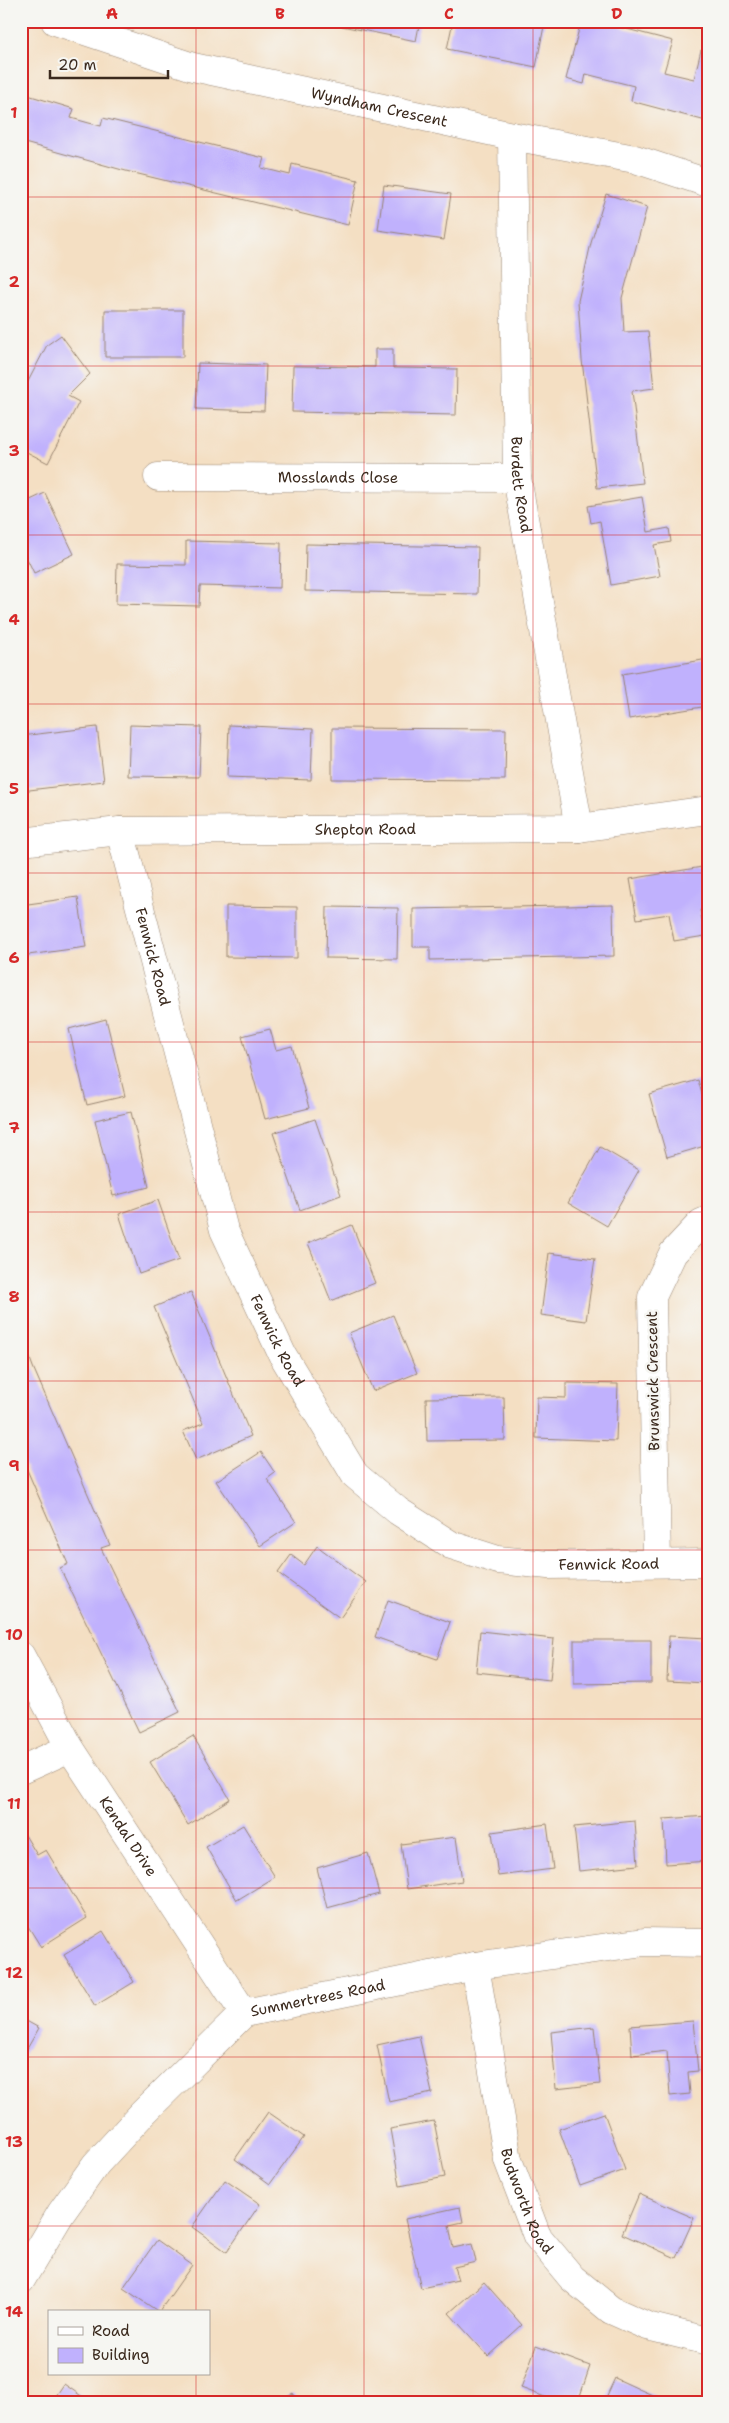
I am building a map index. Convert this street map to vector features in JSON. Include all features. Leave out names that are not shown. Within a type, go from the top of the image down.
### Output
[{"type":"street","name":"Wyndham Crescent","points":[[54,21],[193,67],[512,136],[634,159],[708,183]]},
{"type":"street","name":"Burdett Road","points":[[512,136],[517,478],[579,828]]},
{"type":"street","name":"Mosslands Close","points":[[158,477],[517,478]]},
{"type":"street","name":"Shepton Road","points":[[21,842],[120,831],[579,828],[708,810]]},
{"type":"street","name":"Fenwick Road","points":[[120,831],[224,1230],[282,1354],[355,1475],[398,1511],[451,1545],[498,1560],[548,1565],[708,1563]]},
{"type":"street","name":"Brunswick Crescent","points":[[657,1563],[652,1297],[673,1253],[701,1223],[708,1220]]},
{"type":"street","name":"Kendal Drive","points":[[21,1656],[70,1748],[244,2012]]},
{"type":"street","points":[[21,1770],[70,1748]]},
{"type":"street","name":"Summertrees Road","points":[[21,2280],[61,2213],[96,2164],[142,2114],[244,2012],[475,1966],[644,1942],[708,1944]]},
{"type":"street","name":"Budworth Road","points":[[475,1966],[508,2160],[537,2236],[572,2278],[611,2310],[648,2326],[708,2341]]},
{"type":"building","points":[[327,21],[420,21],[416,41],[327,23]]},
{"type":"building","points":[[453,21],[545,21],[536,67],[447,49]]},
{"type":"building","points":[[581,21],[596,21],[673,41],[664,72],[694,79],[701,50],[708,52],[708,112],[706,121],[631,101],[634,86],[586,74],[584,84],[566,79]]},
{"type":"building","points":[[21,93],[74,109],[71,118],[89,123],[101,126],[103,118],[264,158],[261,168],[290,175],[292,164],[358,180],[348,225],[126,171],[21,142]]},
{"type":"building","points":[[384,185],[451,194],[444,240],[378,230]]},
{"type":"building","points":[[606,194],[647,207],[622,298],[624,332],[648,331],[654,388],[632,391],[643,483],[597,488],[582,360],[578,301],[591,243]]},
{"type":"building","points":[[105,310],[183,310],[183,357],[105,357]]},
{"type":"building","points":[[61,335],[90,374],[68,396],[79,402],[48,463],[21,449],[21,395],[47,345]]},
{"type":"building","points":[[375,349],[393,349],[393,368],[457,369],[456,415],[292,412],[293,366],[375,367]]},
{"type":"building","points":[[198,363],[266,365],[264,411],[196,409]]},
{"type":"building","points":[[21,493],[26,502],[45,493],[74,554],[34,573],[21,546]]},
{"type":"building","points":[[642,497],[648,532],[669,528],[671,542],[654,545],[660,576],[611,585],[600,521],[591,523],[588,506]]},
{"type":"building","points":[[186,541],[281,543],[280,588],[200,586],[199,606],[116,604],[117,564],[186,565]]},
{"type":"building","points":[[306,544],[478,547],[477,594],[305,591]]},
{"type":"building","points":[[708,659],[708,706],[629,719],[622,674]]},
{"type":"building","points":[[130,725],[201,727],[199,777],[128,776]]},
{"type":"building","points":[[229,725],[313,729],[311,780],[227,777]]},
{"type":"building","points":[[97,727],[104,781],[21,791],[21,736]]},
{"type":"building","points":[[332,728],[506,729],[505,780],[332,779]]},
{"type":"building","points":[[708,866],[708,908],[700,910],[705,936],[674,941],[669,914],[637,919],[630,879]]},
{"type":"building","points":[[78,897],[86,947],[21,956],[21,905]]},
{"type":"building","points":[[613,905],[614,956],[430,960],[430,947],[413,947],[413,909]]},
{"type":"building","points":[[226,906],[297,907],[297,958],[226,957]]},
{"type":"building","points":[[327,907],[398,908],[397,959],[326,958]]},
{"type":"building","points":[[106,1019],[125,1096],[87,1105],[69,1029]]},
{"type":"building","points":[[270,1029],[276,1050],[292,1046],[309,1108],[265,1119],[242,1036]]},
{"type":"building","points":[[698,1080],[704,1101],[708,1100],[708,1145],[667,1157],[649,1094]]},
{"type":"building","points":[[131,1112],[149,1187],[113,1196],[95,1120]]},
{"type":"building","points":[[315,1119],[341,1195],[300,1210],[273,1133]]},
{"type":"building","points":[[600,1147],[639,1170],[607,1226],[568,1203]]},
{"type":"building","points":[[158,1200],[179,1260],[139,1274],[119,1214]]},
{"type":"building","points":[[352,1225],[375,1283],[331,1301],[308,1243]]},
{"type":"building","points":[[549,1253],[595,1259],[586,1321],[541,1315]]},
{"type":"building","points":[[191,1292],[251,1436],[196,1460],[183,1431],[203,1423],[154,1307]]},
{"type":"building","points":[[393,1315],[417,1373],[373,1391],[349,1333]]},
{"type":"building","points":[[21,1334],[33,1367],[110,1545],[101,1548],[180,1712],[139,1732],[60,1568],[68,1564],[21,1456]]},
{"type":"building","points":[[566,1383],[618,1384],[616,1441],[536,1438],[537,1397],[566,1398]]},
{"type":"building","points":[[504,1397],[505,1440],[427,1441],[426,1398]]},
{"type":"building","points":[[261,1452],[275,1473],[267,1479],[296,1522],[260,1546],[216,1481]]},
{"type":"building","points":[[317,1546],[366,1582],[340,1618],[278,1573],[291,1555],[304,1565]]},
{"type":"building","points":[[388,1600],[450,1622],[437,1659],[375,1637]]},
{"type":"building","points":[[480,1631],[554,1639],[550,1680],[476,1672]]},
{"type":"building","points":[[669,1636],[708,1638],[708,1683],[667,1681]]},
{"type":"building","points":[[574,1640],[651,1640],[651,1683],[574,1684]]},
{"type":"building","points":[[193,1736],[230,1799],[188,1825],[150,1762]]},
{"type":"building","points":[[708,1816],[708,1861],[666,1864],[664,1819]]},
{"type":"building","points":[[635,1821],[638,1865],[579,1871],[574,1827]]},
{"type":"building","points":[[547,1824],[553,1869],[498,1876],[492,1832]]},
{"type":"building","points":[[243,1825],[275,1877],[237,1900],[206,1847]]},
{"type":"building","points":[[25,1835],[37,1855],[46,1850],[87,1918],[41,1947],[21,1915],[21,1838]]},
{"type":"building","points":[[456,1837],[462,1881],[407,1889],[401,1844]]},
{"type":"building","points":[[368,1853],[379,1894],[327,1908],[317,1868]]},
{"type":"building","points":[[103,1931],[134,1982],[95,2006],[64,1955]]},
{"type":"building","points":[[21,2018],[39,2028],[24,2054],[21,2053]]},
{"type":"building","points":[[693,2021],[698,2071],[688,2072],[690,2094],[670,2096],[667,2051],[632,2055],[630,2026]]},
{"type":"building","points":[[594,2027],[600,2084],[556,2089],[551,2032]]},
{"type":"building","points":[[419,2036],[432,2093],[389,2102],[377,2045]]},
{"type":"building","points":[[268,2112],[304,2137],[270,2184],[235,2159]]},
{"type":"building","points":[[604,2113],[625,2170],[580,2186],[559,2129]]},
{"type":"building","points":[[434,2121],[445,2177],[400,2186],[390,2129]]},
{"type":"building","points":[[225,2180],[260,2204],[227,2252],[192,2227]]},
{"type":"building","points":[[639,2194],[694,2218],[676,2258],[622,2234]]},
{"type":"building","points":[[460,2207],[463,2222],[449,2225],[453,2248],[472,2244],[476,2262],[454,2267],[458,2280],[421,2288],[405,2219]]},
{"type":"building","points":[[157,2240],[192,2265],[160,2310],[156,2310],[123,2288]]},
{"type":"building","points":[[484,2282],[522,2325],[488,2356],[449,2313]]},
{"type":"building","points":[[536,2346],[590,2366],[578,2402],[558,2402],[521,2388]]},
{"type":"building","points":[[615,2378],[641,2390],[668,2402],[604,2402]]},
{"type":"building","points":[[64,2384],[90,2402],[52,2402]]},
{"type":"building","points":[[293,2393],[298,2402],[277,2402]]}]
